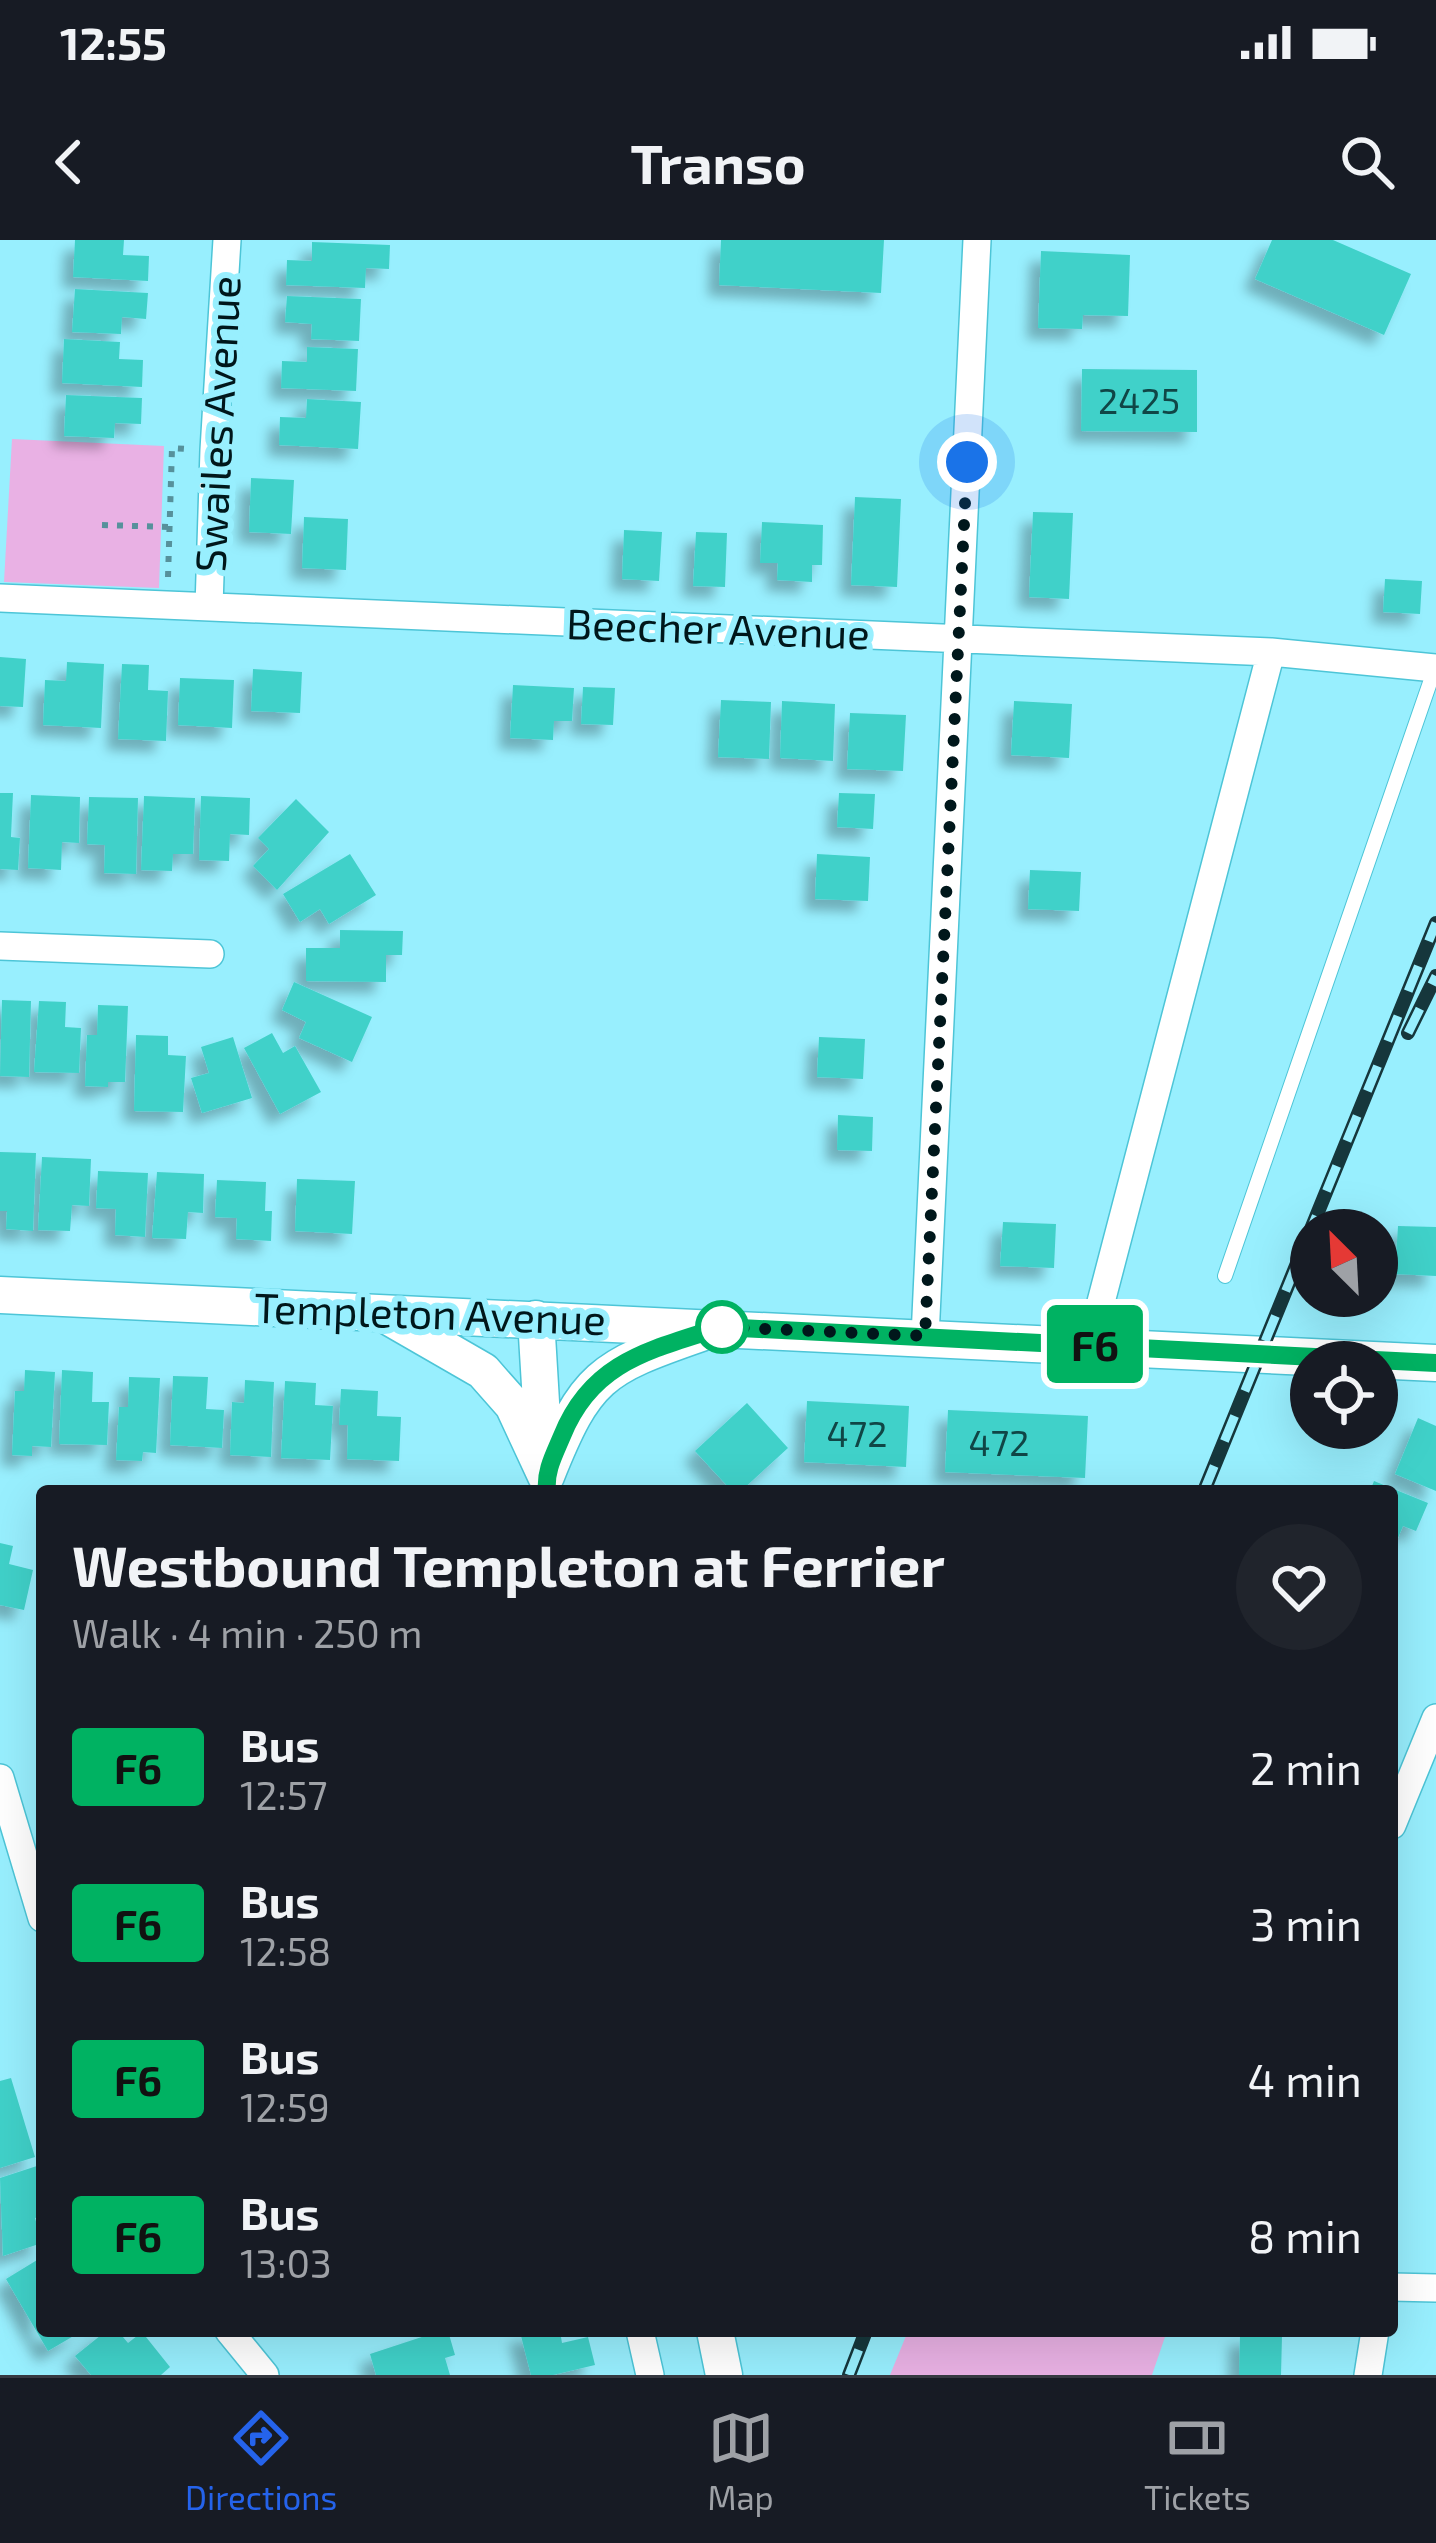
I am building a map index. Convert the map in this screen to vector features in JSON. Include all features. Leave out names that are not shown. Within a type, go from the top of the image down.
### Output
[{"type":"street","name":"Swailes Avenue","points":[[209,607],[227,240]]},
{"type":"street","points":[[925,1336],[977,240]]},
{"type":"street","name":"Beecher Avenue","points":[[0,598],[1271,652],[1435,668]]},
{"type":"street","points":[[1090,1344],[1271,652]]},
{"type":"street","points":[[0,946],[210,954]]},
{"type":"street","name":"Templeton Avenue","points":[[0,1295],[1436,1363]]},
{"type":"street","points":[[379,1312],[483,1371],[513,1405],[547,1484]]},
{"type":"street","points":[[536,1319],[547,1484]]},
{"type":"street","points":[[547,1484],[568,1420],[592,1384],[658,1348],[721,1327]]},
{"type":"street","points":[[1398,1810],[1436,1718]]},
{"type":"street","points":[[0,1778],[36,1898]]},
{"type":"street","points":[[1398,2287],[1436,2288]]},
{"type":"street","points":[[234,2337],[265,2375]]},
{"type":"street","points":[[641,2337],[650,2375]]},
{"type":"street","points":[[716,2337],[724,2375]]},
{"type":"street","points":[[1368,2375],[1375,2337]]},
{"type":"lane","points":[[1225,1276],[1435,668]]},
{"type":"path","points":[[167,605],[172,448],[214,450]]},
{"type":"path","points":[[102,525],[170,527]]},
{"type":"shaded area","points":[[12,439],[164,446],[159,588],[4,582]]},
{"type":"shaded area","points":[[906,2337],[1165,2337],[1152,2375],[890,2375]]},
{"type":"building","points":[[75,240],[124,240],[123,255],[149,256],[148,281],[73,277]]},
{"type":"building","points":[[721,240],[884,240],[881,293],[719,285]]},
{"type":"building","points":[[1272,240],[1333,240],[1411,274],[1384,335],[1255,279]]},
{"type":"building","points":[[312,242],[390,245],[389,269],[366,268],[365,288],[286,285],[287,260],[312,261]]},
{"type":"building","points":[[1041,251],[1130,255],[1128,316],[1083,315],[1082,329],[1038,328]]},
{"type":"building","points":[[75,289],[148,293],[146,319],[122,317],[121,334],[72,332]]},
{"type":"building","points":[[287,296],[361,299],[359,341],[311,339],[312,324],[285,322]]},
{"type":"building","points":[[64,339],[120,342],[119,359],[143,360],[142,387],[62,383]]},
{"type":"building","points":[[307,347],[358,349],[356,391],[281,388],[282,361],[307,362]]},
{"type":"building","points":[[1082,369],[1197,370],[1197,432],[1081,431]]},
{"type":"building","points":[[66,395],[142,398],[141,424],[115,423],[114,438],[64,436]]},
{"type":"building","points":[[307,399],[361,402],[358,449],[279,445],[280,417],[306,418]]},
{"type":"building","points":[[251,478],[294,480],[291,534],[249,532]]},
{"type":"building","points":[[855,497],[901,499],[897,587],[851,585]]},
{"type":"building","points":[[1033,512],[1073,513],[1069,599],[1029,597]]},
{"type":"building","points":[[304,517],[348,519],[346,570],[302,568]]},
{"type":"building","points":[[762,522],[823,525],[822,565],[812,565],[812,582],[777,580],[778,563],[760,563]]},
{"type":"building","points":[[624,530],[662,532],[659,581],[622,579]]},
{"type":"building","points":[[696,532],[727,533],[725,587],[693,586]]},
{"type":"building","points":[[1385,579],[1422,581],[1420,614],[1383,612]]},
{"type":"building","points":[[0,657],[26,659],[23,707],[0,706]]},
{"type":"building","points":[[67,662],[104,664],[101,728],[43,725],[45,680],[66,681]]},
{"type":"building","points":[[122,664],[149,665],[148,690],[168,691],[166,741],[118,739]]},
{"type":"building","points":[[253,669],[302,672],[300,713],[251,711]]},
{"type":"building","points":[[180,678],[234,680],[232,728],[178,725]]},
{"type":"building","points":[[513,685],[574,688],[572,721],[554,721],[553,740],[510,738]]},
{"type":"building","points":[[583,687],[615,688],[613,725],[581,724]]},
{"type":"building","points":[[721,700],[771,702],[769,759],[718,757]]},
{"type":"building","points":[[782,701],[835,704],[833,761],[780,758]]},
{"type":"building","points":[[1014,701],[1072,704],[1069,758],[1011,755]]},
{"type":"building","points":[[850,713],[906,715],[903,771],[847,769]]},
{"type":"building","points":[[0,793],[13,793],[11,837],[20,838],[18,870],[0,869]]},
{"type":"building","points":[[839,793],[875,794],[873,829],[837,827]]},
{"type":"building","points":[[31,795],[80,797],[79,843],[62,842],[61,870],[28,868]]},
{"type":"building","points":[[144,796],[195,798],[193,854],[173,854],[172,871],[141,870]]},
{"type":"building","points":[[201,796],[250,798],[249,835],[230,834],[229,861],[199,860]]},
{"type":"building","points":[[89,797],[138,798],[136,874],[104,873],[105,845],[87,844]]},
{"type":"building","points":[[296,799],[329,832],[277,890],[253,866],[269,849],[258,838]]},
{"type":"building","points":[[350,854],[376,895],[329,924],[320,909],[300,922],[283,894]]},
{"type":"building","points":[[817,854],[870,857],[868,901],[815,899]]},
{"type":"building","points":[[1030,870],[1081,872],[1079,911],[1028,909]]},
{"type":"building","points":[[340,930],[403,931],[402,955],[386,955],[386,982],[306,981],[306,948],[340,948]]},
{"type":"building","points":[[294,982],[372,1017],[352,1062],[299,1038],[306,1022],[282,1010]]},
{"type":"building","points":[[2,1000],[31,1001],[29,1077],[0,1076]]},
{"type":"building","points":[[39,1001],[66,1002],[65,1027],[81,1028],[79,1073],[34,1072]]},
{"type":"building","points":[[98,1005],[128,1006],[125,1082],[108,1082],[108,1087],[85,1086],[87,1035],[97,1035]]},
{"type":"building","points":[[272,1033],[283,1053],[295,1046],[321,1092],[280,1114],[244,1048]]},
{"type":"building","points":[[136,1035],[168,1036],[168,1055],[186,1056],[183,1112],[134,1111]]},
{"type":"building","points":[[233,1037],[252,1098],[202,1113],[191,1078],[209,1073],[201,1047]]},
{"type":"building","points":[[819,1037],[865,1039],[863,1079],[817,1077]]},
{"type":"building","points":[[838,1115],[873,1117],[872,1151],[837,1150]]},
{"type":"building","points":[[0,1152],[36,1153],[33,1231],[6,1229],[7,1211],[0,1211]]},
{"type":"building","points":[[42,1157],[91,1159],[89,1206],[72,1205],[70,1231],[38,1230]]},
{"type":"building","points":[[98,1171],[148,1173],[145,1237],[115,1235],[116,1209],[96,1208]]},
{"type":"building","points":[[157,1172],[204,1174],[203,1213],[188,1212],[186,1239],[152,1238]]},
{"type":"building","points":[[297,1179],[355,1181],[352,1234],[295,1231]]},
{"type":"building","points":[[217,1180],[266,1182],[271,1241],[236,1239],[237,1218],[215,1217]]},
{"type":"building","points":[[1003,1222],[1056,1224],[1054,1268],[1000,1266]]},
{"type":"building","points":[[1398,1226],[1436,1227],[1436,1276],[1398,1274]]},
{"type":"building","points":[[25,1370],[55,1372],[51,1447],[32,1446],[32,1456],[12,1455],[15,1391],[24,1391]]},
{"type":"building","points":[[62,1370],[93,1372],[92,1402],[109,1402],[107,1445],[59,1444]]},
{"type":"building","points":[[173,1376],[208,1377],[206,1409],[224,1410],[222,1448],[170,1445]]},
{"type":"building","points":[[129,1377],[160,1378],[156,1453],[143,1452],[142,1461],[116,1460],[119,1407],[128,1407]]},
{"type":"building","points":[[245,1380],[274,1382],[271,1457],[230,1455],[232,1402],[244,1403]]},
{"type":"building","points":[[285,1381],[316,1383],[315,1405],[333,1406],[330,1460],[281,1458]]},
{"type":"building","points":[[341,1389],[378,1391],[377,1416],[401,1417],[399,1461],[347,1459],[348,1425],[339,1425]]},
{"type":"building","points":[[807,1401],[909,1406],[906,1467],[804,1462]]},
{"type":"building","points":[[747,1403],[788,1448],[748,1485],[726,1485],[695,1451]]},
{"type":"building","points":[[948,1410],[1088,1416],[1085,1478],[945,1472]]},
{"type":"building","points":[[1418,1418],[1436,1426],[1436,1491],[1395,1474]]},
{"type":"building","points":[[1398,1491],[1428,1503],[1416,1531],[1403,1526],[1398,1538]]},
{"type":"building","points":[[0,1543],[13,1546],[9,1564],[33,1570],[24,1610],[0,1605]]},
{"type":"building","points":[[11,2078],[35,2157],[0,2168],[0,2081]]},
{"type":"building","points":[[36,2166],[36,2245],[3,2256],[0,2178]]},
{"type":"building","points":[[36,2261],[36,2330],[6,2279]]},
{"type":"building","points":[[40,2337],[72,2337],[48,2351]]},
{"type":"building","points":[[99,2337],[123,2337],[128,2343],[146,2337],[170,2367],[161,2375],[91,2375],[75,2356]]},
{"type":"building","points":[[422,2337],[450,2337],[455,2355],[445,2358],[450,2375],[376,2375],[370,2354]]},
{"type":"building","points":[[521,2337],[561,2337],[562,2343],[588,2337],[595,2365],[531,2375]]},
{"type":"building","points":[[1240,2337],[1282,2337],[1281,2375],[1239,2375]]},
{"type":"railway","points":[[1206,1485],[1436,923]]},
{"type":"railway","points":[[1408,1033],[1436,976]]},
{"type":"railway","points":[[849,2375],[864,2337]]},
{"type":"bus line","name":"F6","points":[[547,1485],[568,1420],[592,1384],[658,1348],[721,1327],[1436,1363]]},
{"type":"route","points":[[722,1327],[925,1336],[967,462]]}]
